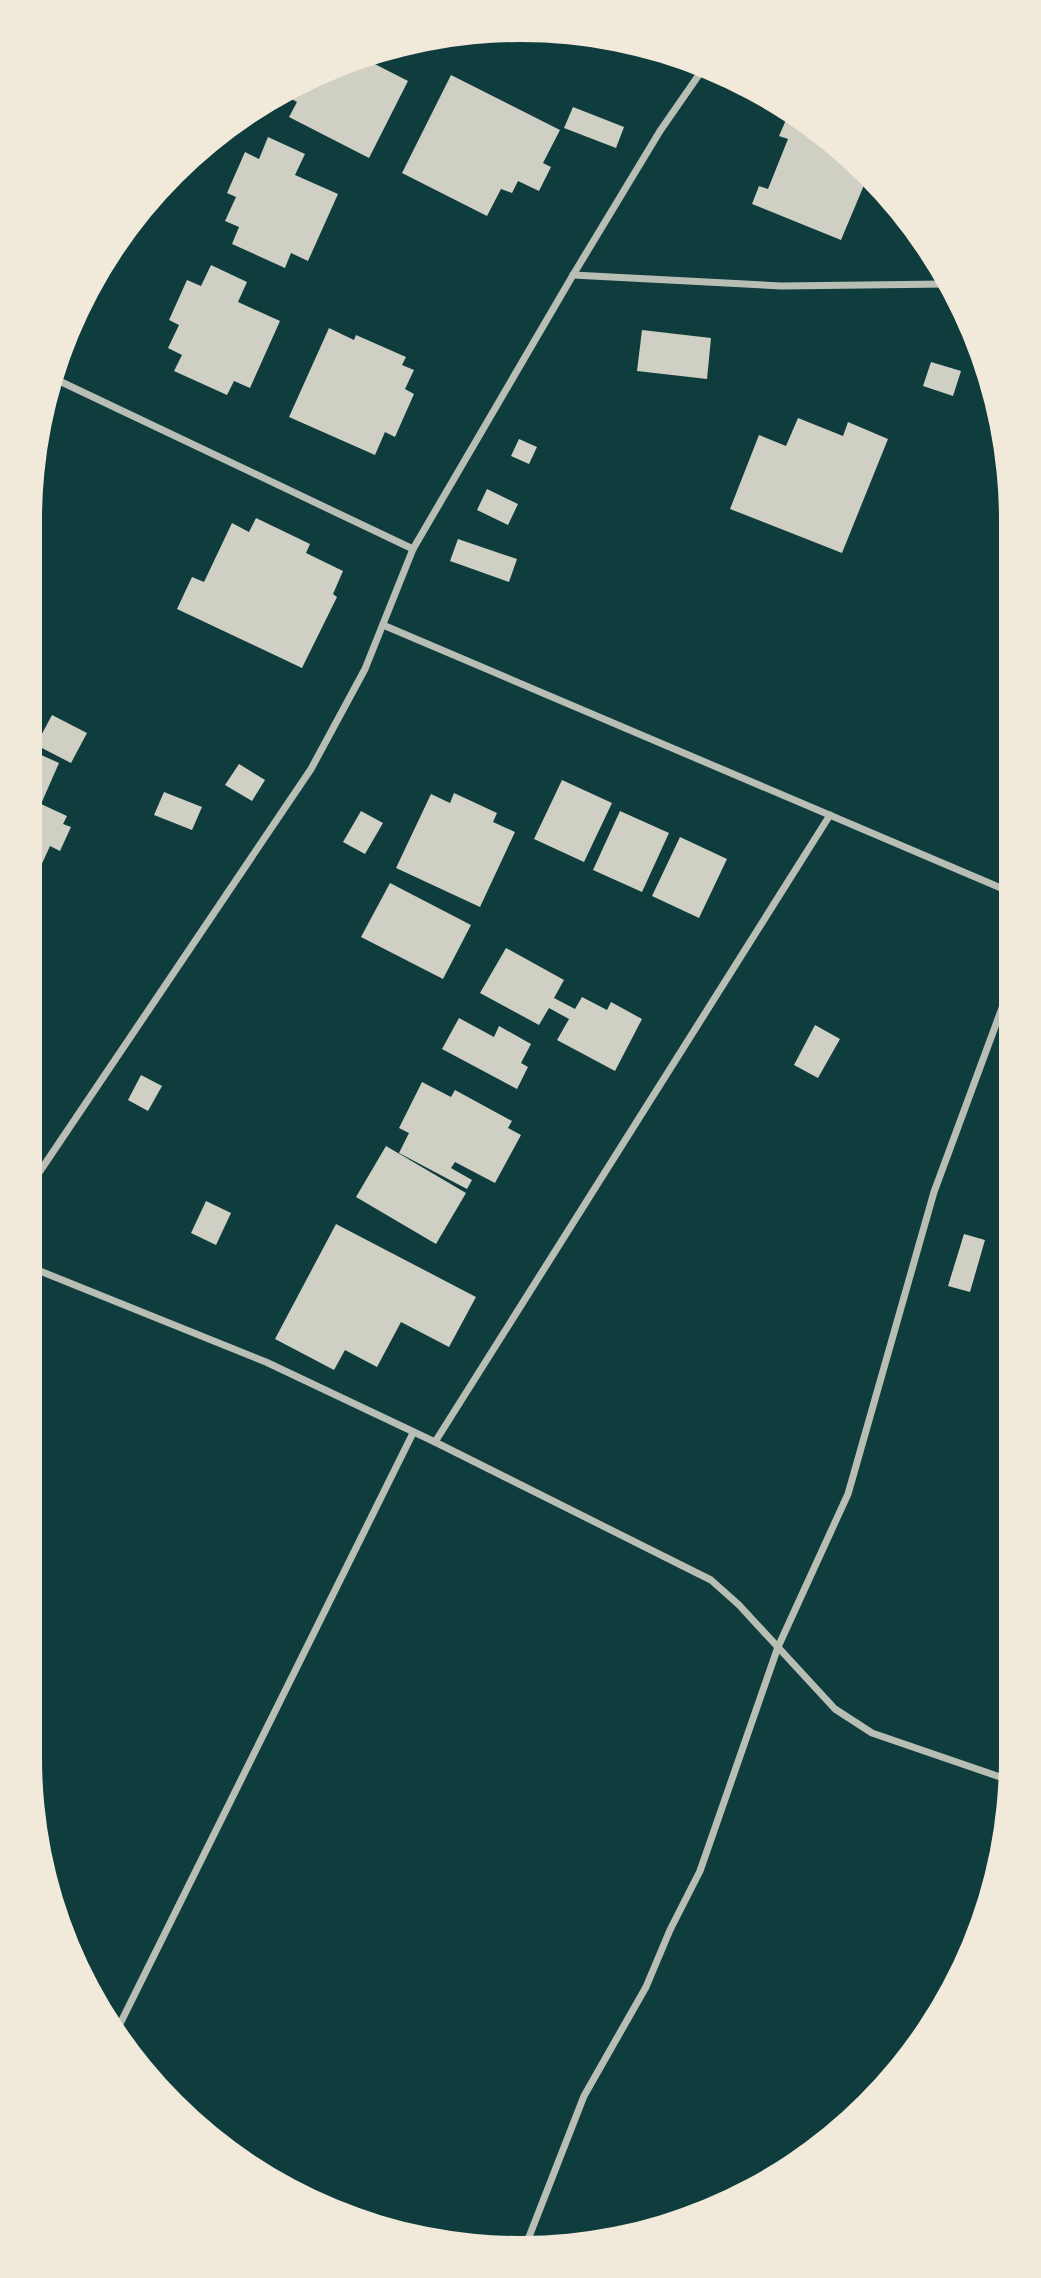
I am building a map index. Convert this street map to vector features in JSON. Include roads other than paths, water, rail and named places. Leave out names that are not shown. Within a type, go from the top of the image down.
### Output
[{"type":"street","points":[[42,1168],[311,769],[365,669],[413,549],[573,275],[660,131],[698,76]]},
{"type":"street","points":[[573,275],[781,286],[937,284]]},
{"type":"street","points":[[62,382],[413,549]]},
{"type":"street","points":[[383,625],[999,887]]},
{"type":"street","points":[[435,1442],[830,815]]},
{"type":"street","points":[[529,2236],[584,2096],[646,1987],[670,1930],[700,1871],[778,1647],[848,1494],[934,1192],[999,1016]]},
{"type":"street","points":[[42,1272],[266,1362],[435,1442],[711,1580],[739,1605],[835,1709],[872,1733],[998,1776]]},
{"type":"street","points":[[122,2021],[413,1433]]}]
